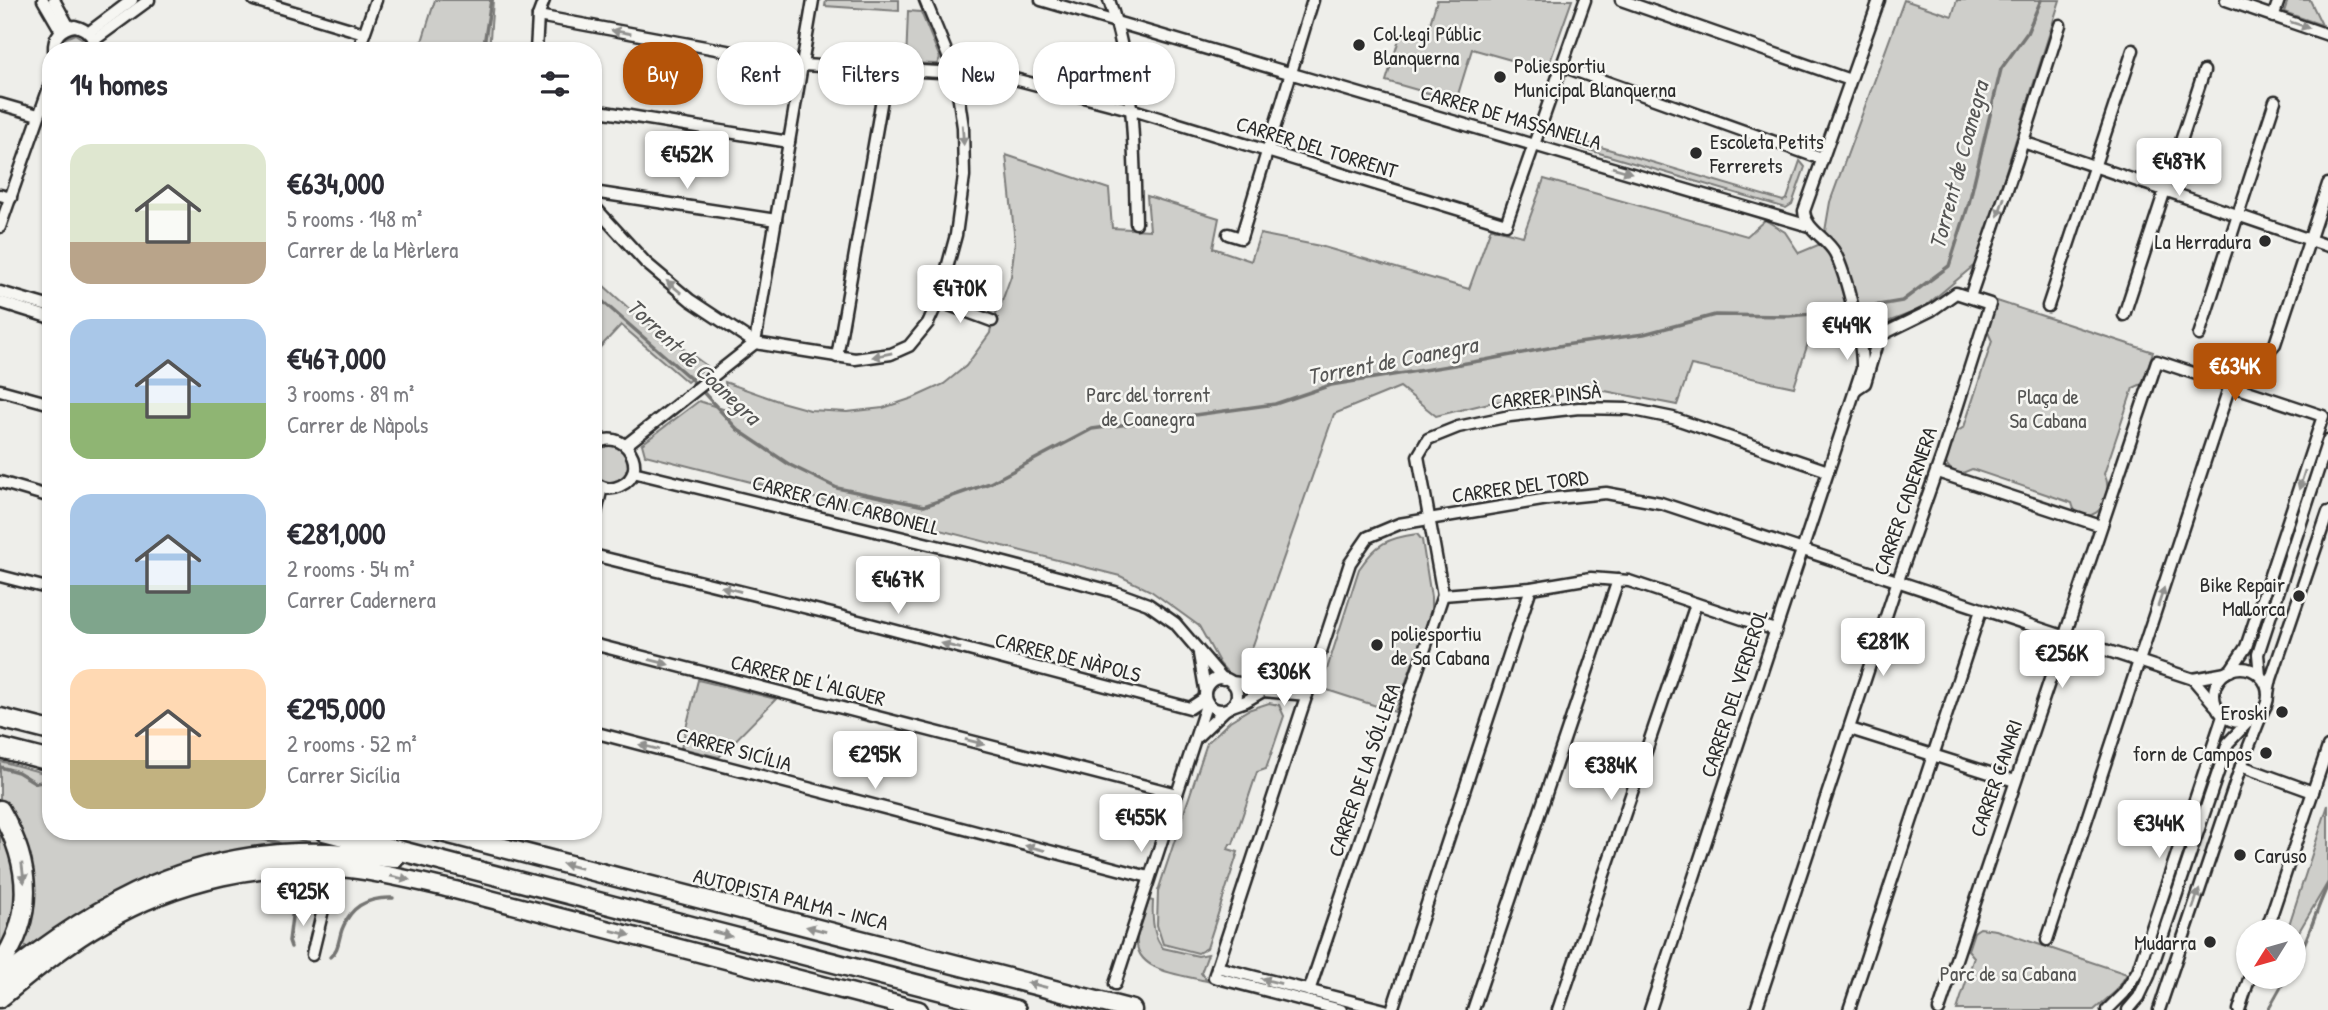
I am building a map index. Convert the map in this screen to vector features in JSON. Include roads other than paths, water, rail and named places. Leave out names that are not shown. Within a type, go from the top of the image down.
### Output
[{"type":"highway","points":[[0,718],[42,729]]},
{"type":"highway","points":[[0,748],[42,759]]},
{"type":"highway","points":[[0,810],[20,853],[25,899],[15,942],[0,965]]},
{"type":"highway","points":[[359,840],[1016,1010]]},
{"type":"highway","name":"AUTOPISTA PALMA - INCA","points":[[473,840],[1132,1010]]},
{"type":"highway","points":[[0,982],[48,944],[94,913],[147,887],[206,867],[266,856],[328,853],[443,862]]},
{"type":"highway","points":[[0,999],[87,933],[151,899],[201,882],[245,872],[330,868],[386,875],[455,890],[919,1010]]},
{"type":"street","points":[[43,0],[65,29]]},
{"type":"street","points":[[54,0],[65,29]]},
{"type":"street","points":[[92,41],[132,0]]},
{"type":"street","points":[[92,41],[149,0]]},
{"type":"street","points":[[254,0],[364,33]]},
{"type":"street","points":[[361,42],[376,0]]},
{"type":"street","points":[[537,42],[538,16],[544,0]]},
{"type":"street","points":[[804,53],[813,0]]},
{"type":"street","points":[[925,0],[942,42]]},
{"type":"street","name":"CARRER DE MASSANELLA","points":[[1041,0],[1812,227]]},
{"type":"street","points":[[1109,0],[1117,23],[1133,110],[1136,222]]},
{"type":"street","points":[[1228,234],[1241,239],[1313,0]]},
{"type":"street","points":[[1533,144],[1585,0]]},
{"type":"street","points":[[1621,0],[1850,80]]},
{"type":"street","points":[[2226,0],[2328,35]]},
{"type":"street","points":[[2273,17],[2279,0]]},
{"type":"street","points":[[1856,389],[1862,369],[1861,347],[1847,293],[1836,255],[1805,216],[1805,206],[1876,1]]},
{"type":"street","name":"CARRER DEL TORRENT","points":[[538,16],[717,49]]},
{"type":"street","points":[[1856,389],[1866,383],[1880,336],[1932,310],[1956,293],[1970,297],[2060,25]]},
{"type":"street","points":[[55,42],[65,29],[81,28],[92,41]]},
{"type":"street","points":[[2048,306],[2133,50]]},
{"type":"street","points":[[1562,66],[1822,159]]},
{"type":"street","points":[[2124,314],[2204,71]]},
{"type":"street","name":"CARRER DEL TORRENT","points":[[1019,80],[1133,110],[1506,224],[1533,144]]},
{"type":"street","points":[[2199,335],[2275,101]]},
{"type":"street","points":[[0,227],[5,196],[42,103]]},
{"type":"street","points":[[0,104],[37,115]]},
{"type":"street","points":[[626,445],[755,343],[795,105]]},
{"type":"street","points":[[837,357],[881,105]]},
{"type":"street","points":[[602,215],[654,271],[690,300],[755,343],[837,357],[871,358],[891,354],[909,346],[928,323],[938,301],[958,226],[964,176],[960,105]]},
{"type":"street","points":[[602,111],[789,142]]},
{"type":"street","points":[[2023,142],[2328,246]]},
{"type":"street","points":[[2263,357],[2275,345],[2328,184]]},
{"type":"street","points":[[602,193],[776,220]]},
{"type":"street","points":[[0,292],[42,304]]},
{"type":"street","name":"CARRER CADERNERA","points":[[1756,1010],[1937,472],[1990,304],[1970,297]]},
{"type":"street","points":[[938,301],[992,320]]},
{"type":"street","points":[[0,302],[42,315]]},
{"type":"street","name":"CARRER CANARI","points":[[1939,1010],[2157,360],[2230,385]]},
{"type":"street","points":[[2047,940],[2230,385],[2323,416],[2248,644],[2216,687],[2228,743]]},
{"type":"street","name":"CARRER DEL VERDEROL","points":[[1650,1010],[1856,389]]},
{"type":"street","points":[[0,390],[42,402]]},
{"type":"street","name":"CARRER PINSÀ","points":[[1430,519],[1419,456],[1428,439],[1458,427],[1579,408],[1629,409],[1673,418],[1828,471]]},
{"type":"street","points":[[602,441],[612,439],[626,445],[634,458],[633,472],[629,479],[617,488],[602,486]]},
{"type":"street","points":[[2268,693],[2260,676],[2258,654],[2325,461],[2328,440]]},
{"type":"street","name":"CARRER CAN CARBONELL","points":[[633,472],[982,557],[1115,592],[1148,604],[1175,623],[1198,653],[1206,697]]},
{"type":"street","points":[[1937,472],[2101,526]]},
{"type":"street","points":[[0,482],[42,494]]},
{"type":"street","name":"CARRER DEL TORD","points":[[1217,967],[1350,563],[1367,537],[1399,524],[1548,499],[1606,493],[1661,503],[2193,679],[2228,672]]},
{"type":"street","points":[[2159,1010],[2241,766],[2267,703],[2271,679],[2328,512]]},
{"type":"street","name":"CARRER DE LA SÓL·LERA","points":[[1309,991],[1443,595],[1430,519]]},
{"type":"street","name":"CARRER DE NÀPOLS","points":[[602,557],[832,614],[1190,708],[1206,697]]},
{"type":"street","points":[[0,576],[42,587]]},
{"type":"street","points":[[1443,595],[1531,589],[1591,578],[1629,581],[1775,630]]},
{"type":"street","points":[[1473,1010],[1618,580]]},
{"type":"street","points":[[1392,1010],[1531,589]]},
{"type":"street","points":[[1558,1010],[1696,604]]},
{"type":"street","points":[[1849,1010],[1981,610]]},
{"type":"street","name":"CARRER DE L'ALGUER","points":[[602,646],[1177,794]]},
{"type":"street","points":[[1197,736],[1228,708],[1237,694],[1227,680],[1198,653]]},
{"type":"street","points":[[2228,672],[2244,668],[2258,654]]},
{"type":"street","points":[[2244,668],[2260,676]]},
{"type":"street","points":[[2193,679],[2220,713],[2228,719],[2248,722]]},
{"type":"street","points":[[1115,984],[1197,736],[1210,682],[1227,680],[1249,684],[1263,691],[1307,695]]},
{"type":"street","points":[[1206,697],[1213,709],[1228,708],[1263,691]]},
{"type":"street","points":[[2128,1010],[2139,997],[2149,976],[2228,743],[2263,711]]},
{"type":"street","points":[[2107,1010],[2124,993],[2138,970],[2220,713]]},
{"type":"street","points":[[1850,729],[2015,781]]},
{"type":"street","name":"CARRER SICÍLIA","points":[[602,734],[1149,877]]},
{"type":"street","points":[[2270,919],[2328,747]]},
{"type":"street","points":[[2241,766],[2313,792]]},
{"type":"street","points":[[312,955],[331,877]]},
{"type":"street","points":[[1341,1010],[1214,977],[1217,967],[1385,1010]]},
{"type":"street","points":[[2239,1010],[2246,989]]},
{"type":"waterway","name":"Torrent de Coanegra","points":[[484,42],[491,0]]},
{"type":"waterway","name":"Torrent de Coanegra","points":[[602,301],[691,379],[738,430],[790,465],[837,488],[924,506],[990,483],[1092,429],[1275,404],[1331,385],[1644,334],[1715,315],[1789,316],[1844,311],[1902,301],[1949,266],[1969,203],[2001,69],[2027,33],[2041,0]]},
{"type":"waterway","points":[[0,767],[18,772],[36,783],[42,782]]},
{"type":"waterway","points":[[268,840],[279,843],[280,846]]},
{"type":"waterway","points":[[289,880],[293,909],[289,941],[291,947]]},
{"type":"waterway","points":[[2306,940],[2328,885]]},
{"type":"waterway","points":[[330,957],[337,947],[347,919],[357,907],[369,901],[393,898]]},
{"type":"waterway","points":[[2268,1010],[2280,989]]},
{"type":"place","name":"Col·legi Públic Blanquerna","points":[[1359,45]]},
{"type":"place","name":"Poliesportiu Municipal Blanquerna","points":[[1500,77]]},
{"type":"place","name":"Escoleta Petits Ferrerets","points":[[1696,153]]},
{"type":"place","name":"La Herradura","points":[[2265,241]]},
{"type":"place","name":"Bike Repair Mallorca","points":[[2299,596]]},
{"type":"place","name":"poliesportiu de Sa Cabana","points":[[1377,645]]},
{"type":"place","name":"Eroski","points":[[2282,712]]},
{"type":"place","name":"forn de Campos","points":[[2266,753]]},
{"type":"place","name":"Caruso","points":[[2240,855]]},
{"type":"place","name":"Mudarra","points":[[2210,942]]},
{"type":"park label","name":"Parc del torrent de Coanegra","points":[[1148,406]]},
{"type":"park label","name":"Plaça de Sa Cabana","points":[[2048,408]]},
{"type":"park label","name":"Parc de sa Cabana","points":[[2008,973]]}]
